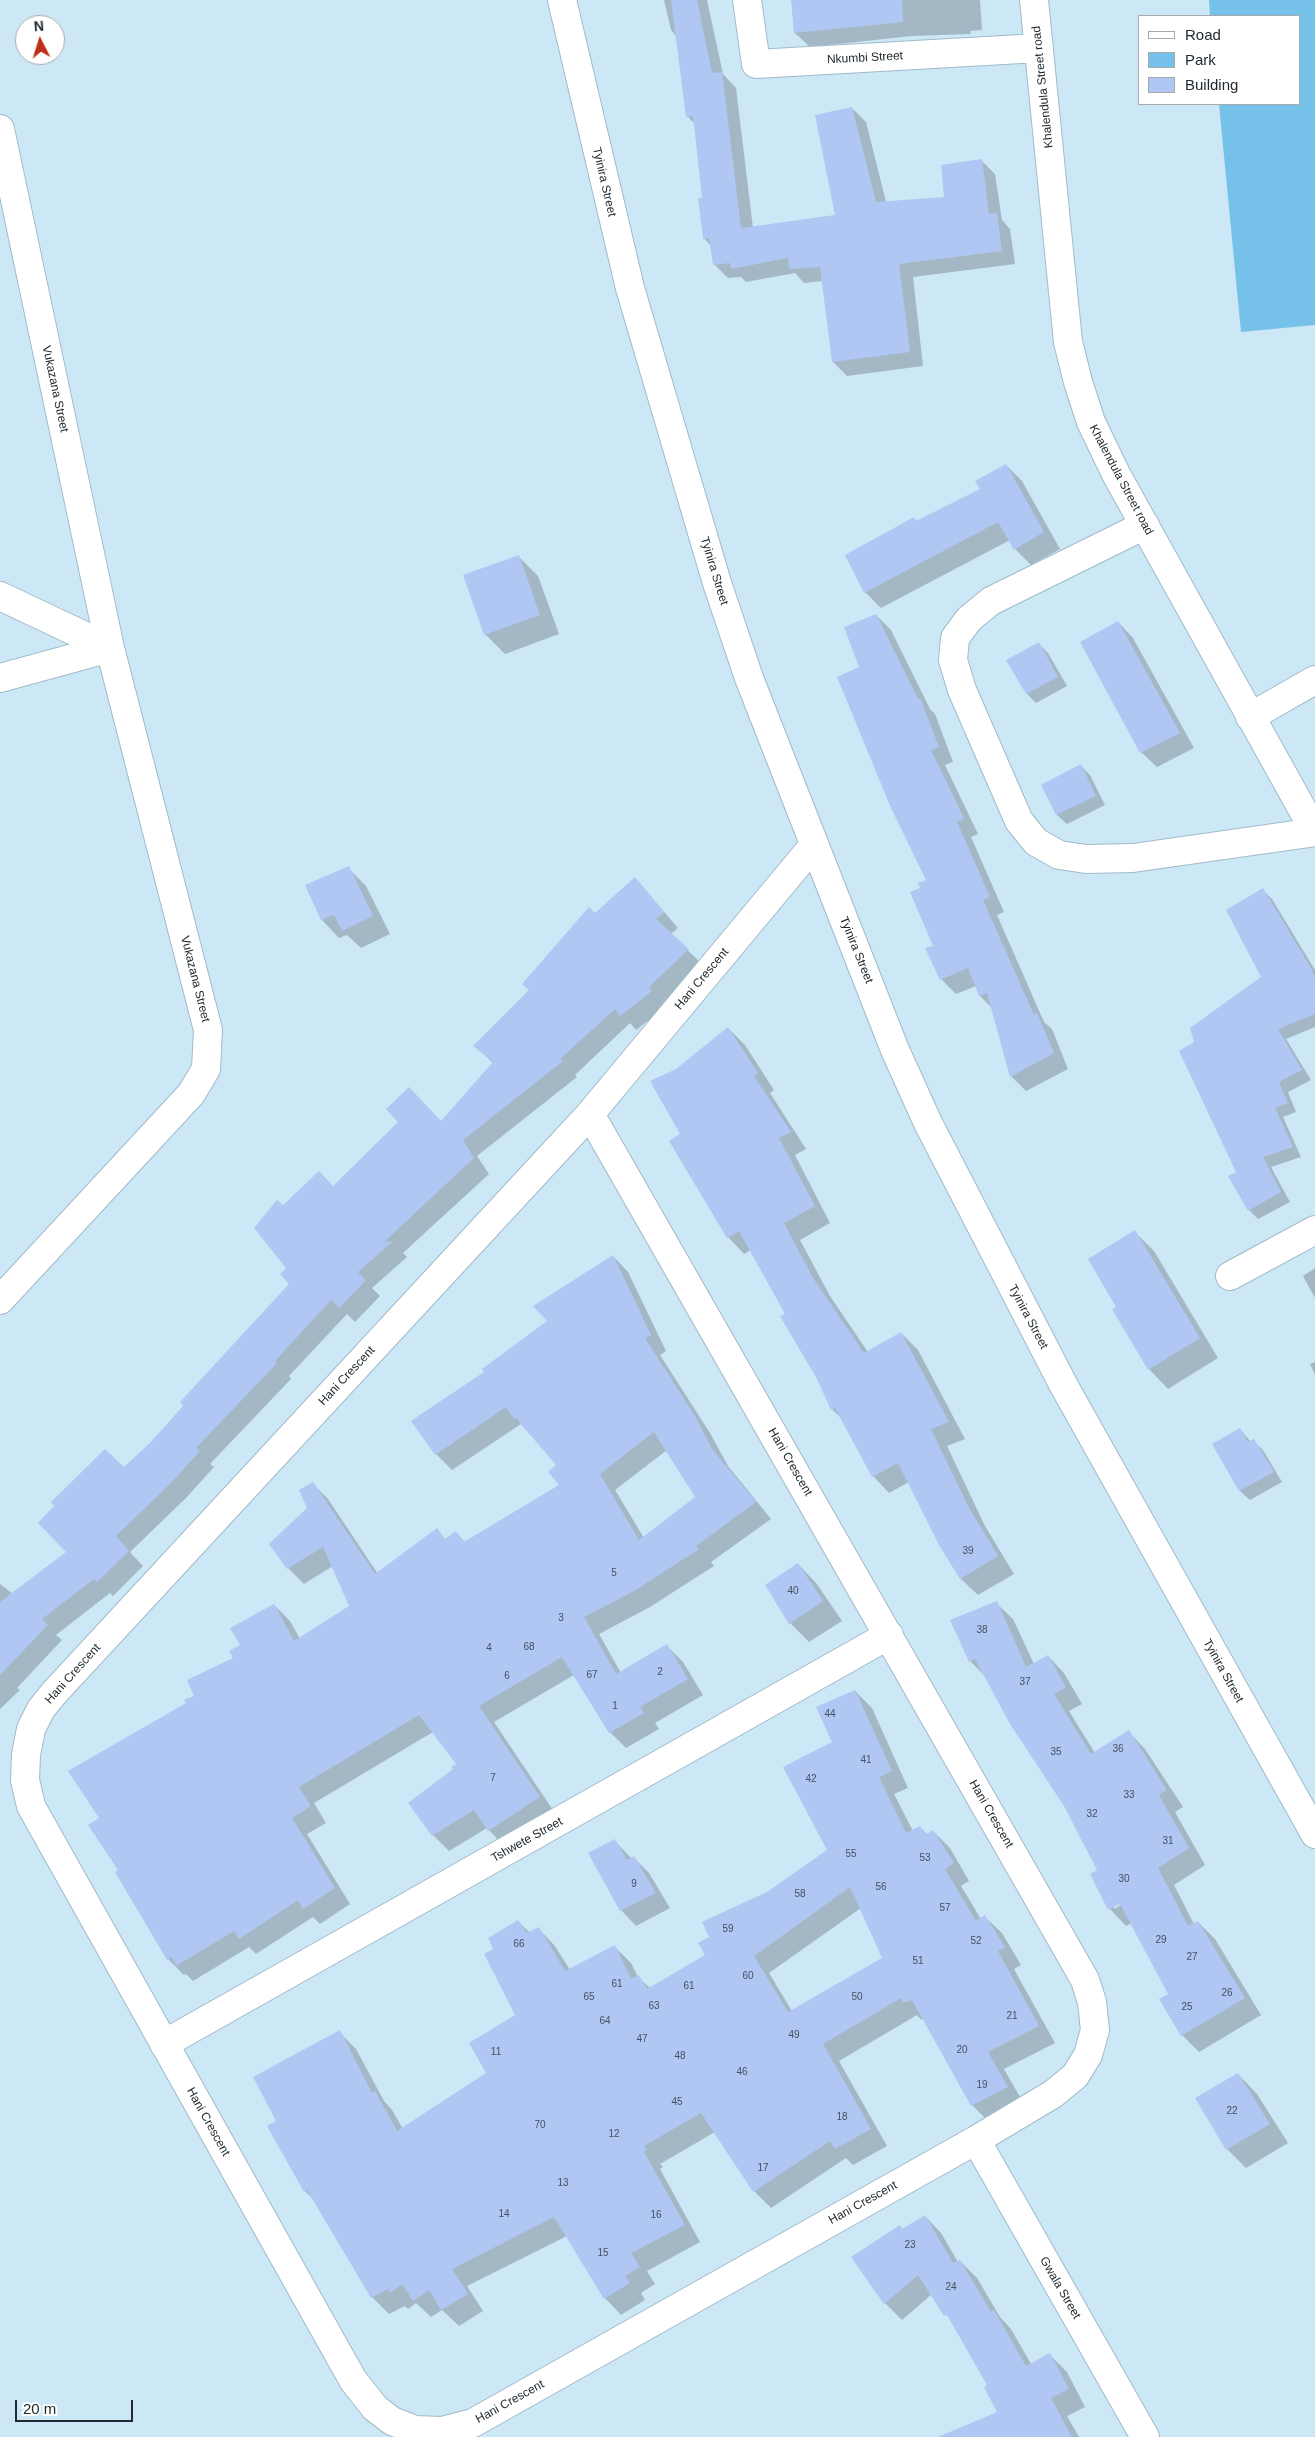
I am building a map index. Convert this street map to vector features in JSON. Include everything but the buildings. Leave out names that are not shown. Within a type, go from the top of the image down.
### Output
[{"type":"street","name":"Tyinira Street","points":[[562,0],[630,288],[717,583],[749,678],[895,1050],[928,1123],[1064,1386],[1315,1834]]},
{"type":"street","name":"Nkumbi Street","points":[[747,0],[756,64],[1039,48]]},
{"type":"street","name":"Khalendula Street road","points":[[1034,0],[1068,342],[1091,422],[1145,525],[1315,832]]},
{"type":"street","name":"Vukazana Street","points":[[0,129],[110,648],[208,1030],[206,1069],[191,1094],[0,1300]]},
{"type":"street","points":[[1145,525],[991,601],[969,619],[955,638],[953,660],[962,690],[1019,821],[1036,842],[1059,855],[1086,859],[1133,858],[1315,832]]},
{"type":"street","points":[[0,596],[110,648]]},
{"type":"street","points":[[0,678],[110,648]]},
{"type":"street","points":[[1250,717],[1315,680]]},
{"type":"street","name":"Hani Crescent","points":[[590,1114],[889,1635],[1084,1980],[1092,2002],[1095,2030],[1088,2055],[1075,2076],[1054,2094],[976,2140],[473,2423],[442,2431],[415,2430],[392,2421],[375,2408],[353,2380],[31,1806],[25,1780],[26,1755],[31,1729],[41,1709],[54,1693],[590,1114],[814,844]]},
{"type":"street","points":[[1230,1276],[1315,1230]]},
{"type":"street","name":"Tshwete Street","points":[[164,2044],[889,1635]]},
{"type":"street","name":"Gwala Street","points":[[976,2140],[1145,2437]]},
{"type":"green space","points":[[1209,0],[1315,0],[1315,325],[1241,332],[1219,105],[1300,105],[1300,15],[1210,15]]}]
